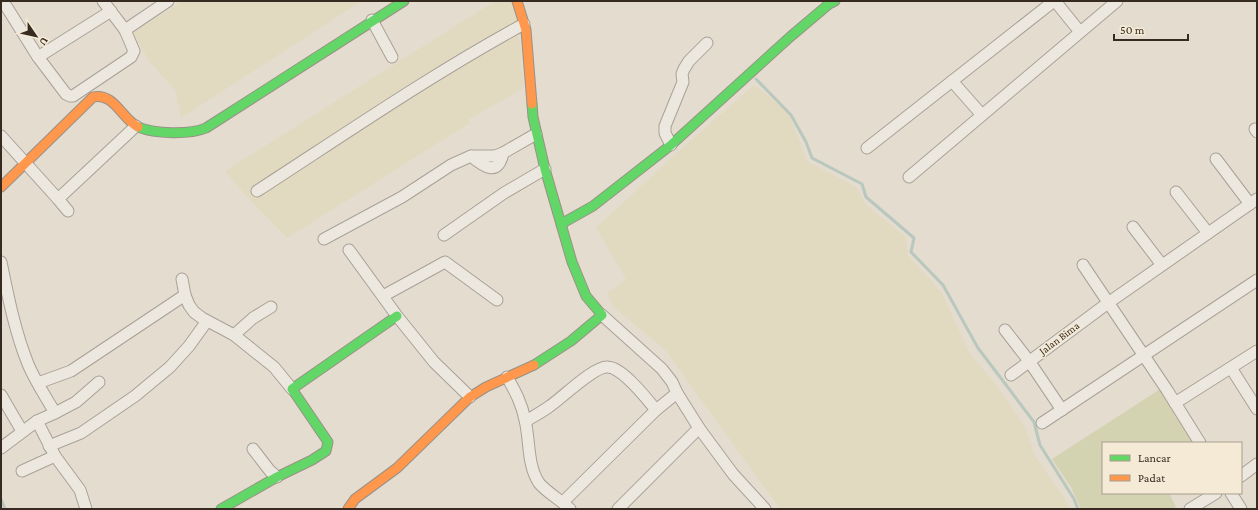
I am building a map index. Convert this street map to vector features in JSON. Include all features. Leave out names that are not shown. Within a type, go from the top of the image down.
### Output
[{"type":"street","points":[[7,5],[38,57],[66,94],[73,96],[131,57],[134,51],[125,30],[103,1]]},
{"type":"street","points":[[125,30],[168,1]]},
{"type":"street","points":[[1,187],[93,97],[97,95],[104,96],[112,102],[136,126],[142,129],[188,132],[197,131],[206,128],[278,83],[372,20],[404,1]]},
{"type":"street","points":[[517,1],[524,24],[536,134],[544,168],[572,262],[586,296],[602,315],[662,369],[672,382],[677,393],[699,428],[732,474],[765,509]]},
{"type":"street","points":[[561,224],[593,206],[671,145],[790,37],[829,4],[835,1]]},
{"type":"street","points":[[867,148],[1054,1],[1080,32]]},
{"type":"street","points":[[909,177],[1112,3]]},
{"type":"street","points":[[38,57],[111,11]]},
{"type":"street","points":[[372,20],[392,58]]},
{"type":"street","points":[[257,191],[441,73],[524,24]]},
{"type":"street","points":[[671,145],[665,133],[665,126],[683,82],[682,74],[689,61],[706,44]]},
{"type":"street","points":[[952,81],[982,115]]},
{"type":"street","points":[[58,199],[136,126]]},
{"type":"street","points":[[324,240],[402,197],[451,166],[471,156],[484,165],[493,168],[500,165],[504,153],[536,134]]},
{"type":"street","points":[[1,136],[68,211]]},
{"type":"street","points":[[1216,159],[1253,201]]},
{"type":"street","points":[[444,235],[504,193],[544,168]]},
{"type":"street","points":[[1176,192],[1208,233]]},
{"type":"street","name":"Jalan Bima","points":[[1011,375],[1108,302],[1253,201]]},
{"type":"street","points":[[1133,227],[1162,265]]},
{"type":"street","points":[[349,250],[397,316],[434,362],[470,397]]},
{"type":"street","points":[[1,262],[19,338],[28,365],[55,413]]},
{"type":"street","points":[[383,296],[445,262],[497,300]]},
{"type":"street","points":[[1083,265],[1199,442]]},
{"type":"street","points":[[182,280],[185,295],[191,309],[206,320],[234,335],[274,368],[292,389],[328,442],[328,447],[322,455],[277,477],[221,509]]},
{"type":"street","points":[[1042,423],[1257,280]]},
{"type":"street","points":[[38,383],[71,371],[185,295]]},
{"type":"street","points":[[234,335],[253,318],[271,307]]},
{"type":"street","points":[[348,509],[355,499],[397,468],[470,397],[480,390],[538,362],[565,345],[602,315]]},
{"type":"street","points":[[292,389],[310,378],[350,348],[397,316]]},
{"type":"street","points":[[49,446],[81,432],[135,396],[170,367],[189,346],[206,320]]},
{"type":"street","points":[[1005,330],[1029,361],[1062,410]]},
{"type":"street","points":[[1175,403],[1257,352]]},
{"type":"street","points":[[526,421],[550,406],[594,372],[605,367],[614,369],[626,378],[641,391],[656,410]]},
{"type":"street","points":[[1231,368],[1257,409]]},
{"type":"street","points":[[507,377],[521,403],[526,421],[529,452],[535,476],[540,485],[566,506],[656,410],[677,393]]},
{"type":"street","points":[[1,448],[37,421],[76,402],[99,382]]},
{"type":"street","points":[[1,395],[22,431]]},
{"type":"street","points":[[37,421],[55,456],[80,490],[86,509]]},
{"type":"street","points":[[618,509],[699,428]]},
{"type":"street","points":[[253,449],[270,471],[277,477]]},
{"type":"street","points":[[22,471],[55,456]]},
{"type":"street","points":[[1242,475],[1257,464]]},
{"type":"street","points":[[1190,509],[1214,494]]},
{"type":"street","points":[[1232,494],[1241,509]]},
{"type":"shaded area","points":[[182,1],[362,1],[181,118],[175,90],[149,61],[133,33]]},
{"type":"shaded area","points":[[495,1],[512,1],[515,10],[521,51],[524,88],[468,120],[470,123],[287,238],[247,197],[225,171]]},
{"type":"shaded area","points":[[754,85],[788,111],[807,161],[856,187],[867,206],[906,237],[908,255],[942,293],[969,352],[1001,391],[1026,429],[1035,456],[1065,499],[1070,509],[780,509],[665,350],[612,306],[607,293],[626,279],[596,228],[671,158]]},
{"type":"green space","points":[[1162,388],[1194,442],[1102,442],[1102,494],[1170,494],[1176,507],[1173,509],[1081,509],[1071,487],[1052,459]]},
{"type":"waterway","points":[[756,79],[791,115],[806,142],[812,158],[862,184],[866,197],[914,238],[911,252],[943,285],[978,348],[1034,422],[1040,445],[1074,499],[1078,509]]},
{"type":"waterway","points":[[1,499],[5,509]]},
{"type":"traffic: fast","points":[[138,127],[153,131],[172,133],[191,132],[206,128],[404,1]]},
{"type":"traffic: fast","points":[[561,224],[593,206],[671,145],[790,37],[829,4],[835,1]]},
{"type":"traffic: fast","points":[[532,104],[533,117],[545,169],[572,262],[586,296],[602,315],[571,341],[534,365]]},
{"type":"traffic: fast","points":[[221,509],[326,451],[328,442],[292,389],[397,316]]},
{"type":"traffic: slow","points":[[517,1],[526,30],[532,104]]},
{"type":"traffic: slow","points":[[1,187],[93,97],[107,98],[138,127]]},
{"type":"traffic: slow","points":[[348,509],[355,499],[397,468],[470,397],[486,387],[534,365]]}]
